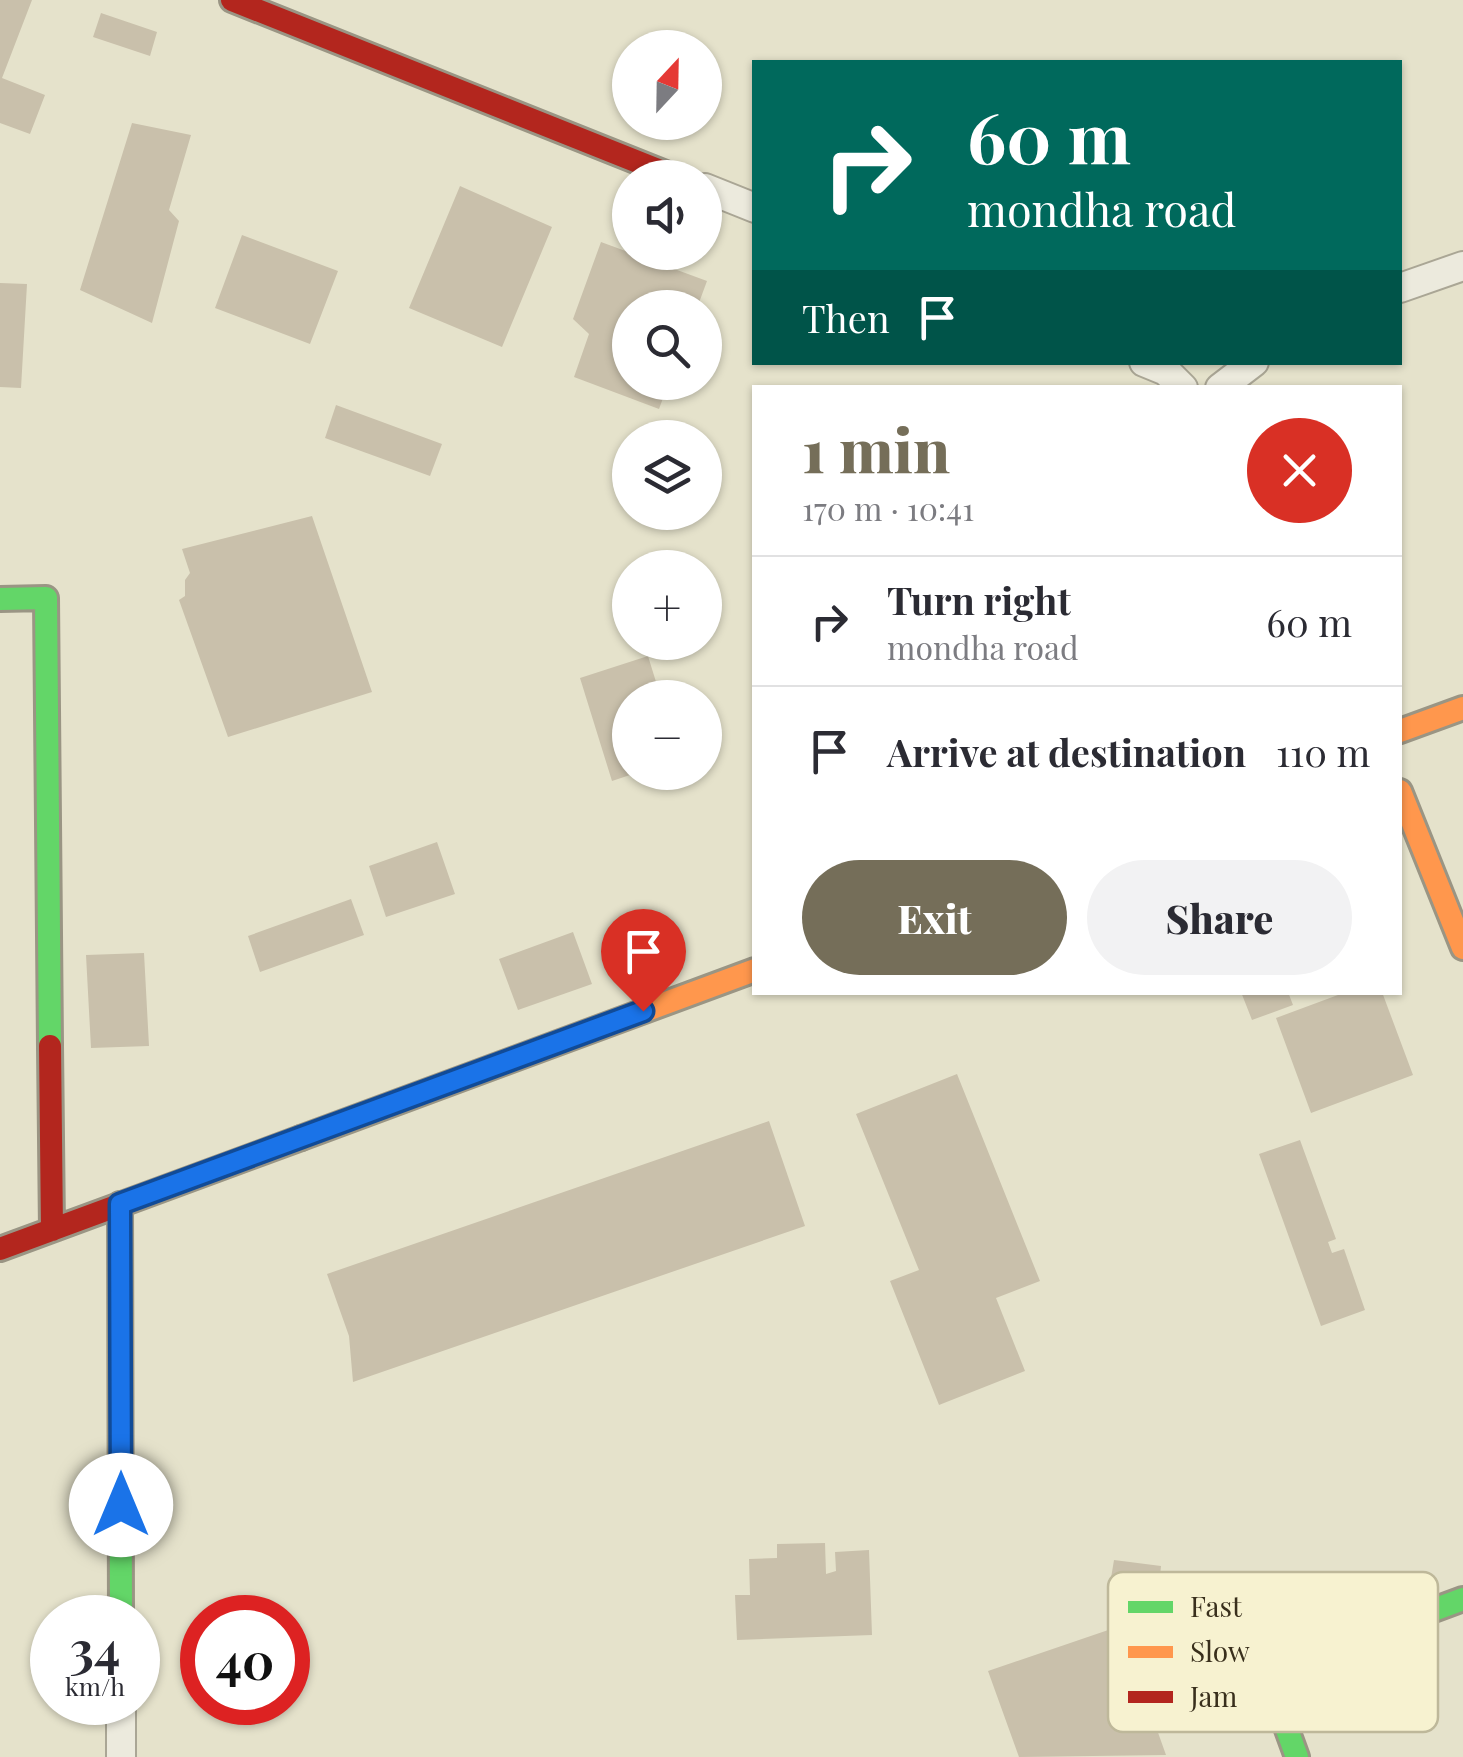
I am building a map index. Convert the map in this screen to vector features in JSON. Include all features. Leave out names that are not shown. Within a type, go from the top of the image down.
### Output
[{"type":"street","points":[[232,0],[633,160]]},
{"type":"street","points":[[722,195],[752,207]]},
{"type":"street","points":[[1402,287],[1463,266]]},
{"type":"street","points":[[1151,365],[1180,385]]},
{"type":"street","points":[[1224,385],[1250,365]]},
{"type":"street","points":[[0,599],[46,598],[52,1230]]},
{"type":"street","points":[[1402,730],[1463,708]]},
{"type":"street","points":[[1402,796],[1463,948]]},
{"type":"street","points":[[0,1249],[752,971]]},
{"type":"street","points":[[120,1204],[121,1595]]},
{"type":"street","points":[[1438,1609],[1463,1600]]},
{"type":"street","points":[[121,1725],[121,1757]]},
{"type":"street","points":[[1288,1732],[1297,1757]]},
{"type":"building","points":[[0,0],[32,0],[2,78],[45,95],[30,134],[0,123]]},
{"type":"building","points":[[101,13],[157,32],[150,56],[93,37]]},
{"type":"building","points":[[132,123],[191,135],[169,210],[179,221],[152,323],[80,290]]},
{"type":"building","points":[[460,186],[552,227],[502,347],[409,308]]},
{"type":"building","points":[[242,235],[338,271],[310,344],[215,308]]},
{"type":"building","points":[[601,242],[612,246],[612,270],[677,270],[707,281],[704,290],[612,290],[612,391],[574,377],[589,334],[573,319]]},
{"type":"building","points":[[0,283],[27,284],[21,388],[0,387]]},
{"type":"building","points":[[635,400],[662,400],[659,409]]},
{"type":"building","points":[[336,405],[442,444],[430,476],[325,438]]},
{"type":"building","points":[[312,516],[372,692],[228,737],[179,600],[185,596],[185,580],[190,573],[182,549]]},
{"type":"building","points":[[636,660],[649,660],[655,680],[612,680],[612,781],[580,678]]},
{"type":"building","points":[[437,842],[455,894],[386,917],[369,866]]},
{"type":"building","points":[[351,899],[364,935],[260,972],[248,936]]},
{"type":"building","points":[[573,932],[592,984],[518,1010],[499,959]]},
{"type":"building","points":[[144,953],[149,1046],[91,1048],[86,955]]},
{"type":"building","points":[[1242,995],[1289,995],[1293,1005],[1252,1020]]},
{"type":"building","points":[[1338,995],[1383,995],[1413,1075],[1311,1113],[1276,1018]]},
{"type":"building","points":[[957,1074],[1040,1281],[996,1298],[1025,1371],[939,1405],[890,1281],[919,1270],[856,1114]]},
{"type":"building","points":[[769,1121],[805,1226],[353,1382],[349,1336],[327,1274]]},
{"type":"building","points":[[1300,1140],[1336,1239],[1328,1242],[1332,1253],[1344,1249],[1365,1310],[1321,1326],[1259,1154]]},
{"type":"building","points":[[825,1543],[826,1574],[836,1571],[835,1552],[869,1550],[872,1635],[737,1640],[735,1595],[750,1595],[749,1559],[777,1558],[777,1544]]},
{"type":"building","points":[[1114,1560],[1161,1566],[1160,1572],[1112,1572]]},
{"type":"building","points":[[1108,1630],[1108,1732],[1158,1732],[1166,1755],[1019,1757],[988,1671]]},
{"type":"traffic: fast","points":[[0,599],[46,598],[50,1046]]},
{"type":"traffic: fast","points":[[120,1204],[121,1595]]},
{"type":"traffic: fast","points":[[1438,1608],[1463,1599]]},
{"type":"traffic: fast","points":[[1288,1732],[1297,1757]]},
{"type":"traffic: slow","points":[[1402,730],[1463,708]]},
{"type":"traffic: slow","points":[[1402,796],[1463,948]]},
{"type":"traffic: slow","points":[[301,1138],[752,971]]},
{"type":"traffic: jam","points":[[232,0],[633,160]]},
{"type":"traffic: jam","points":[[50,1046],[52,1230]]},
{"type":"traffic: jam","points":[[0,1249],[301,1138]]},
{"type":"route","points":[[121,1505],[120,1204],[643,1011]]}]
